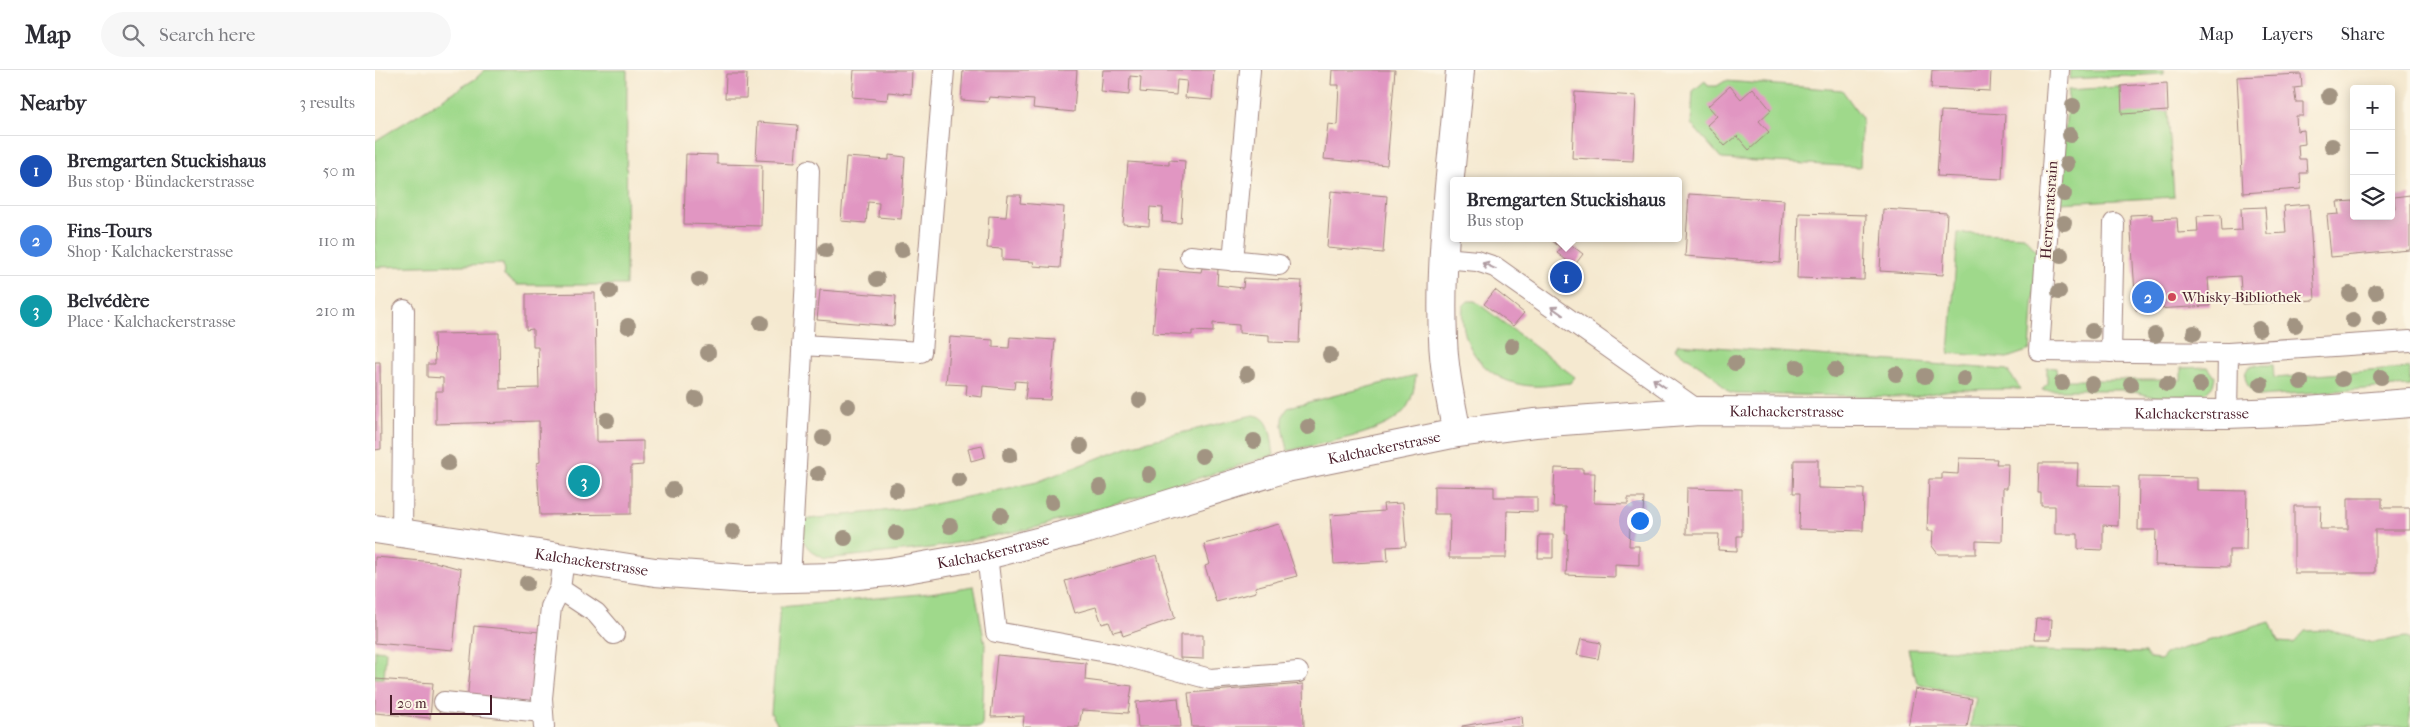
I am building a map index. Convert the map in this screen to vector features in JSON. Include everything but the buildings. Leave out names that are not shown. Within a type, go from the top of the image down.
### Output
[{"type":"street","points":[[1451,177],[1460,70]]},
{"type":"street","points":[[1450,188],[1444,258],[1443,341],[1457,433]]},
{"type":"street","name":"Kalchackerstrasse","points":[[375,529],[674,574],[746,579],[790,579],[889,572],[987,555],[1088,529],[1286,468],[1457,433],[1535,423],[1699,411],[2227,414],[2307,411],[2410,403]]},
{"type":"lane","points":[[802,345],[921,352],[944,70]]},
{"type":"lane","points":[[1233,261],[1250,70]]},
{"type":"lane","name":"Herrenratsrain","points":[[2059,70],[2039,351],[2111,352]]},
{"type":"lane","points":[[790,579],[809,170]]},
{"type":"lane","points":[[2114,223],[2111,352],[2228,353],[2410,342]]},
{"type":"lane","points":[[1189,256],[1279,265]]},
{"type":"lane","points":[[1444,258],[1477,261],[1495,268],[1699,411]]},
{"type":"lane","points":[[402,534],[404,310]]},
{"type":"lane","points":[[2227,414],[2228,353]]},
{"type":"lane","points":[[987,555],[996,632],[1118,654],[1210,679],[1298,672]]},
{"type":"lane","points":[[444,702],[543,719],[551,608],[560,589],[564,558]]},
{"type":"lane","points":[[560,589],[596,613],[615,634]]},
{"type":"green space","points":[[485,70],[627,70],[626,285],[517,285],[504,276],[503,264],[375,267],[375,141],[475,79]]},
{"type":"green space","points":[[2071,70],[2164,70],[2164,74],[2070,79]]},
{"type":"green space","points":[[1705,81],[1708,86],[1717,86],[1725,81],[1842,90],[1862,118],[1860,167],[1722,159],[1691,124],[1693,91]]},
{"type":"green space","points":[[2166,84],[2174,197],[2060,203],[2068,90]]},
{"type":"green space","points":[[1958,233],[2024,236],[2037,252],[2030,350],[2007,358],[1949,353]]},
{"type":"green space","points":[[1468,301],[1475,301],[1575,377],[1570,383],[1532,386],[1516,384],[1502,379],[1490,371],[1479,361],[1471,349],[1466,336],[1463,306]]},
{"type":"green space","points":[[1678,344],[2007,370],[2021,389],[1951,390],[1912,397],[1734,394],[1728,392],[1712,374],[1675,349]]},
{"type":"green space","points":[[2252,365],[2273,365],[2274,378],[2410,368],[2410,386],[2259,396],[2251,390],[2246,382],[2246,373]]},
{"type":"green space","points":[[2047,367],[2056,368],[2057,380],[2181,380],[2181,368],[2208,367],[2215,377],[2213,385],[2202,396],[2156,397],[2124,390],[2042,390],[2047,383]]},
{"type":"green space","points":[[1416,375],[1413,394],[1409,403],[1404,411],[1395,419],[1382,426],[1351,437],[1288,451],[1283,416],[1289,407]]},
{"type":"green space","points":[[1253,415],[1264,419],[1267,424],[1274,455],[1038,527],[931,548],[825,559],[809,549],[801,536],[799,523],[809,519],[920,507],[1037,482],[1129,446]]},
{"type":"green space","points":[[974,586],[985,644],[982,727],[779,727],[771,713],[780,607],[930,593]]},
{"type":"green space","points":[[2270,622],[2278,642],[2294,643],[2305,631],[2328,630],[2373,643],[2405,637],[2410,640],[2410,727],[2182,727],[2161,725],[2137,727],[1970,727],[1976,698],[1917,683],[1908,649],[2145,653],[2150,659],[2160,660],[2165,654]]},
{"type":"green space","points":[[375,650],[386,651],[384,678],[375,678]]},
{"type":"place","name":"Bremgarten Stuckishaus","points":[[1566,277]]},
{"type":"place","name":"Fins-Tours","points":[[2148,297]]},
{"type":"place","name":"Whisky-Bibliothek","points":[[2172,297]]},
{"type":"place","name":"Belvédère","points":[[584,481]]}]
